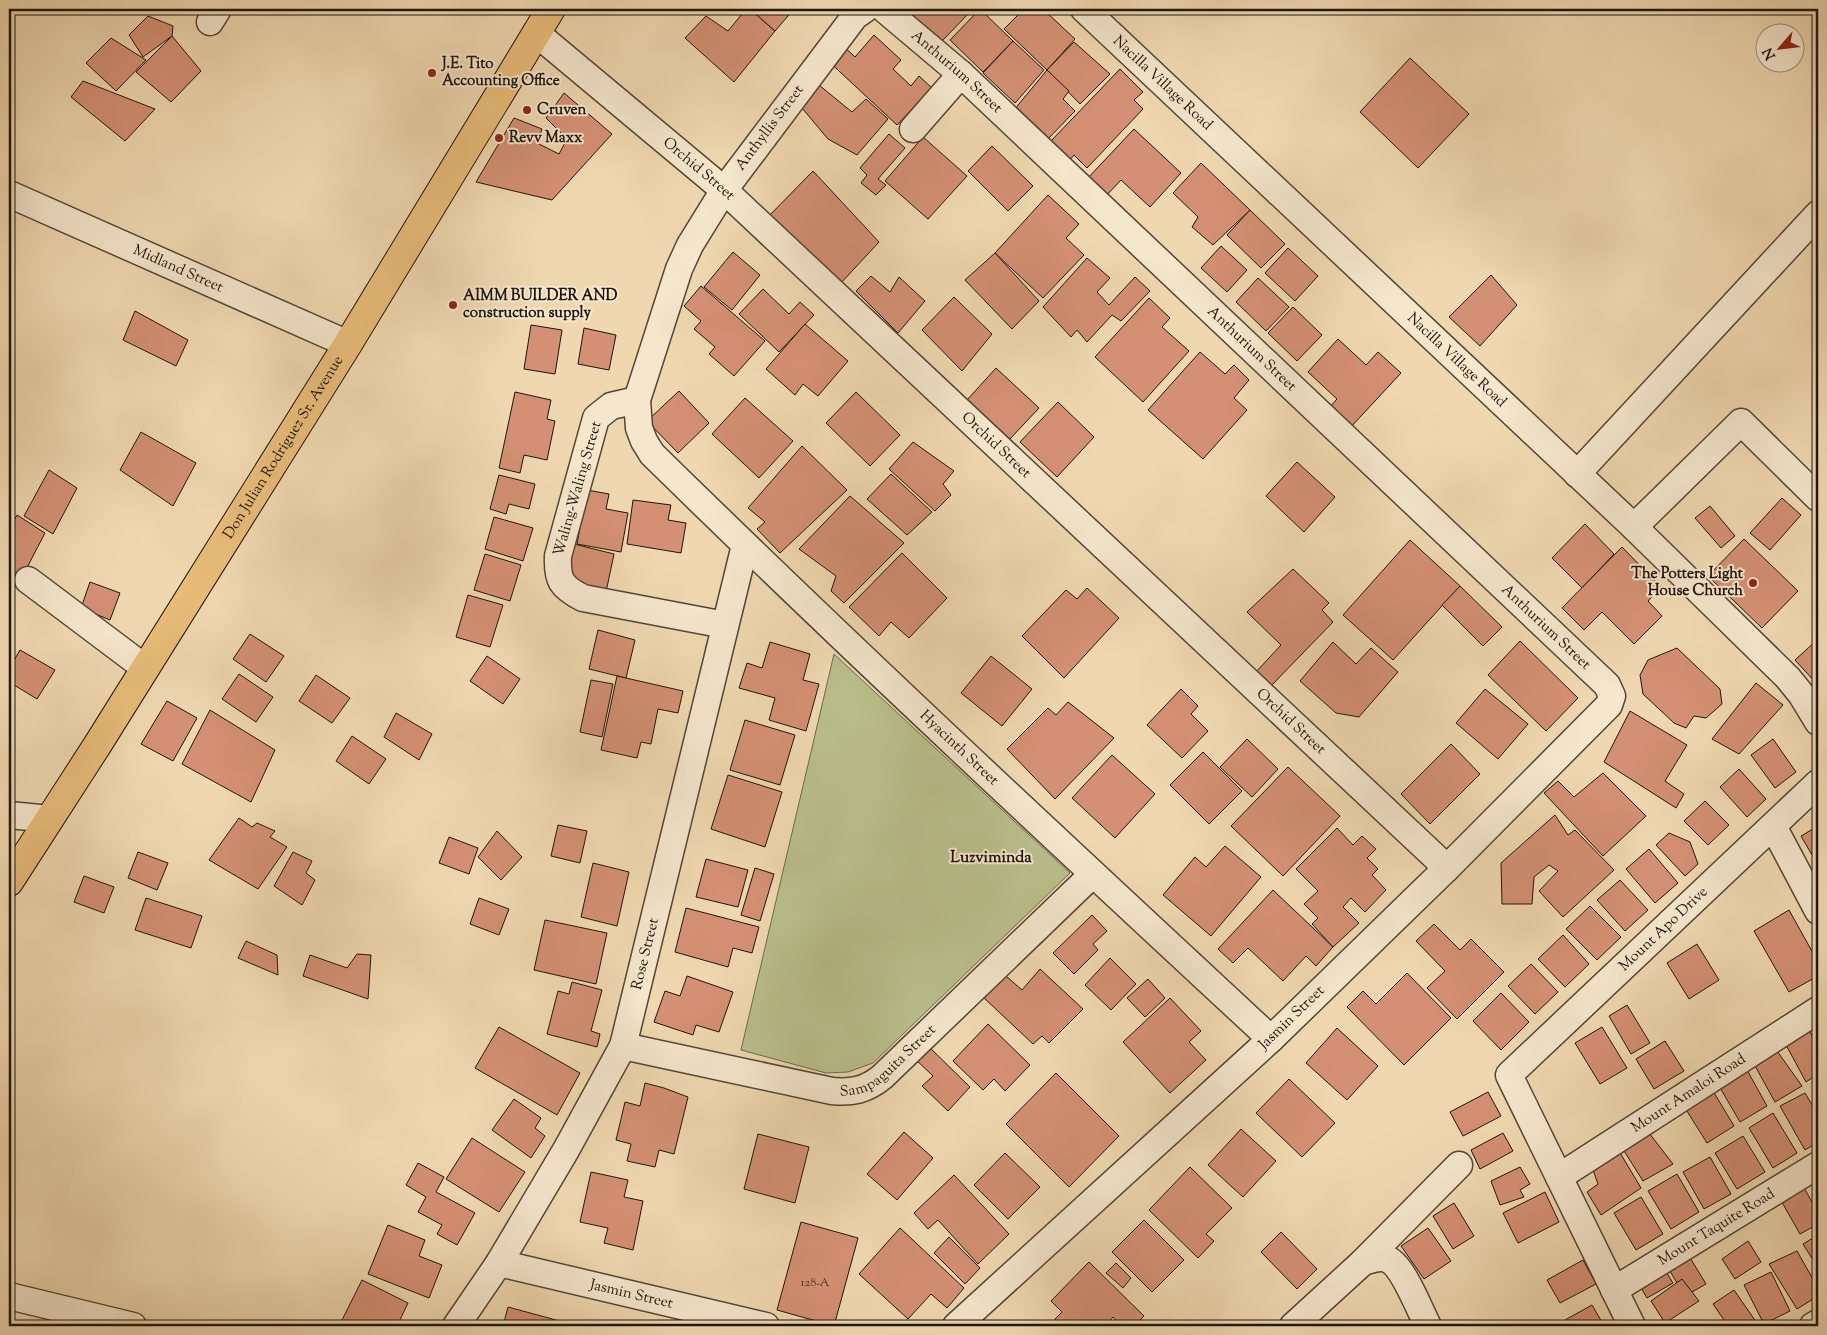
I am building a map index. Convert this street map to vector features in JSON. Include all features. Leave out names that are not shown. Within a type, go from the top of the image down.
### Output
[{"type":"main road","name":"Don Julian Rodriguez Sr. Avenue","points":[[9,882],[348,344],[551,9]]},
{"type":"street","name":"Anthyllis Street","points":[[652,454],[644,442],[639,428],[637,400],[679,269],[690,245],[724,190],[855,16],[865,9]]},
{"type":"street","name":"Anthurium Street","points":[[884,9],[961,74],[1607,685],[1612,696]]},
{"type":"street","name":"Nacilla Village Road","points":[[1084,9],[1634,528],[1788,678],[1801,694],[1818,722]]},
{"type":"street","name":"Orchid Street","points":[[536,32],[724,190],[1447,868]]},
{"type":"street","points":[[913,129],[961,74]]},
{"type":"street","name":"Midland Street","points":[[9,194],[348,344]]},
{"type":"street","points":[[1577,474],[1818,214]]},
{"type":"street","name":"Waling-Waling Street","points":[[637,400],[611,406],[596,418],[558,556],[558,570],[561,582],[570,592],[583,598],[725,625]]},
{"type":"street","points":[[1634,528],[1741,422],[1818,498]]},
{"type":"street","name":"Hyacinth Street","points":[[652,454],[745,545],[1093,874],[1271,1039]]},
{"type":"street","name":"Rose Street","points":[[456,1326],[499,1263],[566,1150],[623,1046],[745,545]]},
{"type":"street","points":[[28,580],[145,668]]},
{"type":"street","name":"Jasmin Street","points":[[956,1326],[1271,1039],[1447,868],[1610,705],[1612,696]]},
{"type":"street","name":"Mount Apo Drive","points":[[1559,1177],[1509,1075],[1818,783]]},
{"type":"street","points":[[9,815],[50,819]]},
{"type":"street","points":[[1773,826],[1818,910]]},
{"type":"street","name":"Sampaguita Street","points":[[623,1046],[832,1091],[860,1090],[873,1085],[882,1077],[1093,874]]},
{"type":"street","name":"Mount Amaloi Road","points":[[1559,1177],[1818,1010]]},
{"type":"street","points":[[1294,1326],[1364,1262],[1459,1165]]},
{"type":"street","name":"Mount Taquite Road","points":[[1614,1290],[1818,1165]]},
{"type":"street","points":[[1559,1177],[1632,1326]]},
{"type":"street","points":[[1364,1262],[1376,1258],[1388,1259],[1400,1270],[1428,1326]]},
{"type":"street","name":"Jasmin Street","points":[[499,1263],[766,1326]]},
{"type":"street","points":[[9,1296],[133,1326]]},
{"type":"street","points":[[1813,1326],[1818,1323]]},
{"type":"green space","points":[[834,654],[1070,873],[873,1063],[848,1072],[826,1073],[741,1050]]},
{"type":"building","points":[[746,9],[750,9],[775,31],[734,82],[685,38],[706,16],[728,31]]},
{"type":"building","points":[[750,9],[794,9],[775,31]]},
{"type":"building","points":[[906,9],[973,9],[941,42]]},
{"type":"building","points":[[980,9],[1013,41],[983,72],[950,40]]},
{"type":"building","points":[[1024,9],[1043,9],[1075,39],[1047,70],[1004,29]]},
{"type":"building","points":[[148,16],[173,26],[172,36],[143,57],[129,35]]},
{"type":"building","points":[[874,35],[901,60],[893,69],[911,86],[919,76],[932,88],[897,125],[825,58],[839,42],[855,57]]},
{"type":"building","points":[[172,36],[201,71],[171,102],[136,72]]},
{"type":"building","points":[[111,38],[146,60],[116,91],[86,63]]},
{"type":"building","points":[[1013,41],[1044,70],[1015,103],[983,73]]},
{"type":"building","points":[[1074,42],[1110,74],[1080,104],[1047,70]]},
{"type":"building","points":[[1410,58],[1469,114],[1418,168],[1360,112]]},
{"type":"building","points":[[1120,69],[1143,92],[1134,100],[1143,109],[1087,168],[1074,155],[1068,162],[1049,143]]},
{"type":"building","points":[[1047,70],[1069,91],[1063,99],[1075,111],[1045,142],[1014,110]]},
{"type":"building","points":[[83,81],[155,109],[125,141],[71,97]]},
{"type":"building","points":[[814,81],[852,112],[866,99],[888,119],[857,155],[828,139],[797,102]]},
{"type":"building","points":[[564,93],[612,134],[552,200],[476,182],[514,118],[542,129],[537,143],[559,154],[567,139],[546,118]]},
{"type":"building","points":[[1134,129],[1181,173],[1150,207],[1121,180],[1104,198],[1086,180]]},
{"type":"building","points":[[889,134],[905,148],[878,179],[886,185],[876,195],[861,183],[867,175],[860,168]]},
{"type":"building","points":[[923,137],[967,176],[928,219],[885,181]]},
{"type":"building","points":[[992,146],[1033,186],[1008,211],[968,171]]},
{"type":"building","points":[[1201,163],[1250,210],[1213,245],[1192,227],[1198,217],[1173,193]]},
{"type":"building","points":[[813,171],[879,242],[841,283],[766,219]]},
{"type":"building","points":[[1048,195],[1079,224],[1066,238],[1084,255],[1043,298],[995,253]]},
{"type":"building","points":[[1250,210],[1285,244],[1261,268],[1227,235]]},
{"type":"building","points":[[1221,246],[1247,270],[1227,292],[1201,268]]},
{"type":"building","points":[[1288,248],[1318,276],[1295,301],[1265,273]]},
{"type":"building","points":[[733,252],[760,275],[732,310],[704,287]]},
{"type":"building","points":[[995,253],[1039,301],[1012,329],[965,280]]},
{"type":"building","points":[[1087,258],[1110,278],[1097,292],[1109,305],[1135,277],[1150,291],[1121,321],[1112,315],[1087,342],[1077,330],[1071,337],[1043,307]]},
{"type":"building","points":[[1491,275],[1517,305],[1480,346],[1449,317]]},
{"type":"building","points":[[871,276],[890,292],[899,277],[925,301],[898,333],[856,291]]},
{"type":"building","points":[[1258,278],[1289,307],[1266,331],[1236,302]]},
{"type":"building","points":[[701,286],[765,341],[734,376],[709,354],[715,347],[694,329],[701,321],[684,306]]},
{"type":"building","points":[[763,289],[789,314],[800,302],[814,315],[779,352],[739,314]]},
{"type":"building","points":[[954,297],[992,334],[962,371],[922,330]]},
{"type":"building","points":[[1149,298],[1170,318],[1162,327],[1189,351],[1143,402],[1095,357]]},
{"type":"building","points":[[1293,307],[1322,335],[1297,361],[1268,333]]},
{"type":"building","points":[[135,311],[188,340],[176,366],[123,340]]},
{"type":"building","points":[[805,324],[848,361],[818,396],[803,384],[795,395],[766,369]]},
{"type":"building","points":[[531,325],[562,330],[555,374],[524,369]]},
{"type":"building","points":[[584,328],[616,335],[609,370],[578,364]]},
{"type":"building","points":[[1338,339],[1366,365],[1378,352],[1401,373],[1349,429],[1328,409],[1337,399],[1308,372]]},
{"type":"building","points":[[1200,352],[1225,374],[1234,365],[1249,380],[1234,398],[1247,410],[1203,459],[1148,410]]},
{"type":"building","points":[[996,368],[1039,408],[1009,440],[967,400]]},
{"type":"building","points":[[679,391],[709,423],[678,453],[647,421]]},
{"type":"building","points":[[515,392],[551,400],[547,419],[555,421],[547,460],[524,455],[520,473],[499,468]]},
{"type":"building","points":[[856,392],[900,435],[870,466],[826,423]]},
{"type":"building","points":[[745,398],[793,441],[759,478],[712,434]]},
{"type":"building","points":[[1058,402],[1094,437],[1057,477],[1020,442]]},
{"type":"building","points":[[141,432],[196,463],[173,506],[120,470]]},
{"type":"building","points":[[913,442],[954,471],[943,484],[951,495],[935,511],[889,469]]},
{"type":"building","points":[[802,446],[847,490],[780,553],[757,529],[765,522],[748,508]]},
{"type":"building","points":[[1297,462],[1335,497],[1304,532],[1266,496]]},
{"type":"building","points":[[49,470],[77,488],[53,534],[24,516]]},
{"type":"building","points":[[891,474],[932,512],[907,535],[867,499]]},
{"type":"building","points":[[499,475],[535,484],[529,509],[509,504],[506,514],[490,509]]},
{"type":"building","points":[[587,490],[609,494],[606,509],[628,513],[621,552],[577,544]]},
{"type":"building","points":[[850,496],[904,543],[844,603],[831,591],[836,576],[799,549]]},
{"type":"building","points":[[1782,498],[1801,515],[1770,550],[1750,533]]},
{"type":"building","points":[[633,500],[671,505],[668,520],[686,523],[681,553],[627,544]]},
{"type":"building","points":[[1710,506],[1735,536],[1721,548],[1695,518]]},
{"type":"building","points":[[17,515],[45,533],[21,579],[9,572],[9,530]]},
{"type":"building","points":[[494,517],[533,528],[523,561],[485,549]]},
{"type":"building","points":[[1585,524],[1614,554],[1582,588],[1552,558]]},
{"type":"building","name":"The Potters Light House Church","points":[[1744,539],[1798,591],[1762,628],[1708,576]]},
{"type":"building","points":[[1410,540],[1460,586],[1393,660],[1343,615]]},
{"type":"building","points":[[570,543],[614,554],[606,592],[561,582]]},
{"type":"building","points":[[1622,547],[1661,587],[1648,601],[1662,616],[1634,644],[1602,612],[1584,630],[1562,608]]},
{"type":"building","points":[[902,553],[947,598],[909,638],[891,622],[879,636],[849,607]]},
{"type":"building","points":[[485,554],[521,565],[510,601],[474,590]]},
{"type":"building","points":[[1293,569],[1329,603],[1322,610],[1333,622],[1269,688],[1256,672],[1281,645],[1247,612]]},
{"type":"building","points":[[90,582],[120,593],[110,620],[81,608]]},
{"type":"building","points":[[1460,586],[1502,627],[1483,646],[1442,605]]},
{"type":"building","points":[[1087,588],[1119,618],[1064,678],[1022,636],[1066,590],[1077,599]]},
{"type":"building","points":[[468,595],[503,605],[490,647],[456,637]]},
{"type":"building","points":[[598,630],[635,640],[626,678],[589,669]]},
{"type":"building","points":[[250,634],[284,656],[266,682],[233,659]]},
{"type":"building","points":[[1818,639],[1818,679],[1815,682],[1795,660]]},
{"type":"building","points":[[1520,641],[1578,698],[1546,731],[1488,675]]},
{"type":"building","points":[[770,642],[810,654],[803,680],[819,684],[806,731],[769,720],[775,698],[739,688],[747,663],[762,668]]},
{"type":"building","points":[[1333,642],[1356,664],[1371,648],[1398,672],[1359,717],[1336,713],[1300,681]]},
{"type":"building","points":[[1677,648],[1720,689],[1722,704],[1706,718],[1694,716],[1686,728],[1674,723],[1643,694],[1640,675],[1648,660]]},
{"type":"building","points":[[20,650],[55,670],[37,699],[9,682],[9,669]]},
{"type":"building","points":[[487,656],[520,679],[503,704],[470,681]]},
{"type":"building","points":[[991,656],[1032,689],[1002,726],[961,693]]},
{"type":"building","points":[[239,674],[273,697],[256,722],[222,699]]},
{"type":"building","points":[[316,675],[350,698],[332,723],[299,701]]},
{"type":"building","points":[[617,676],[683,691],[678,713],[658,709],[651,744],[641,742],[637,758],[601,750]]},
{"type":"building","points":[[591,680],[613,684],[602,737],[580,732]]},
{"type":"building","points":[[1756,683],[1783,705],[1739,754],[1712,739]]},
{"type":"building","points":[[1181,689],[1198,706],[1191,714],[1208,731],[1182,758],[1147,725]]},
{"type":"building","points":[[1485,689],[1528,724],[1498,759],[1456,723]]},
{"type":"building","points":[[167,701],[197,718],[173,761],[141,744]]},
{"type":"building","points":[[1068,702],[1114,738],[1055,799],[1007,749],[1048,708],[1056,715]]},
{"type":"building","points":[[210,710],[275,750],[251,802],[182,764]]},
{"type":"building","points":[[1630,711],[1687,745],[1665,781],[1684,794],[1676,808],[1604,762]]},
{"type":"building","points":[[396,713],[432,734],[419,760],[384,737]]},
{"type":"building","points":[[745,720],[795,735],[780,785],[730,770]]},
{"type":"building","points":[[352,736],[386,759],[369,784],[336,761]]},
{"type":"building","points":[[1247,739],[1278,769],[1252,797],[1220,767]]},
{"type":"building","points":[[1773,739],[1796,772],[1775,788],[1751,755]]},
{"type":"building","points":[[1451,744],[1480,774],[1430,824],[1401,794]]},
{"type":"building","points":[[1203,752],[1242,791],[1209,824],[1170,785]]},
{"type":"building","points":[[1112,755],[1155,794],[1115,838],[1072,798]]},
{"type":"building","points":[[1288,767],[1340,816],[1283,876],[1231,826]]},
{"type":"building","points":[[1739,769],[1766,799],[1747,817],[1720,787]]},
{"type":"building","points":[[1603,773],[1646,816],[1603,856],[1544,793],[1558,781],[1574,797]]},
{"type":"building","points":[[728,775],[782,792],[765,847],[711,829]]},
{"type":"building","points":[[1705,801],[1729,825],[1708,845],[1684,821]]},
{"type":"building","points":[[1555,815],[1568,835],[1575,830],[1614,870],[1563,917],[1539,891],[1558,871],[1549,865],[1534,877],[1532,904],[1502,904],[1501,863]]},
{"type":"building","points":[[239,818],[252,827],[257,823],[275,831],[270,837],[287,847],[258,889],[209,860]]},
{"type":"building","points":[[558,825],[587,831],[580,863],[551,856]]},
{"type":"building","points":[[1818,826],[1818,852],[1812,855],[1801,836]]},
{"type":"building","points":[[1337,828],[1353,845],[1362,836],[1376,849],[1367,858],[1378,869],[1372,875],[1386,890],[1365,912],[1351,898],[1343,907],[1359,923],[1333,947],[1312,924],[1318,918],[1304,904],[1318,891],[1296,869]]},
{"type":"building","points":[[497,831],[522,857],[501,880],[478,857]]},
{"type":"building","points":[[1669,833],[1690,842],[1698,864],[1685,876],[1656,845]]},
{"type":"building","points":[[449,837],[478,848],[469,874],[439,863]]},
{"type":"building","points":[[1225,846],[1261,877],[1211,936],[1163,895],[1195,857],[1206,867]]},
{"type":"building","points":[[1649,849],[1678,883],[1655,903],[1626,869]]},
{"type":"building","points":[[138,852],[168,863],[157,890],[128,878]]},
{"type":"building","points":[[293,852],[312,861],[306,873],[315,880],[302,905],[274,886]]},
{"type":"building","points":[[706,859],[748,870],[738,907],[696,897]]},
{"type":"building","points":[[593,863],[629,872],[617,926],[581,917]]},
{"type":"building","points":[[755,868],[774,874],[760,921],[741,915]]},
{"type":"building","points":[[84,876],[114,887],[104,913],[74,902]]},
{"type":"building","points":[[1620,880],[1648,910],[1625,931],[1597,900]]},
{"type":"building","points":[[1273,890],[1333,947],[1316,966],[1306,956],[1283,981],[1248,948],[1233,963],[1218,949]]},
{"type":"building","points":[[146,898],[202,916],[191,948],[135,930]]},
{"type":"building","points":[[479,898],[509,909],[499,935],[470,924]]},
{"type":"building","points":[[1590,906],[1621,937],[1597,960],[1566,929]]},
{"type":"building","points":[[686,908],[759,927],[752,953],[733,948],[728,967],[675,952]]},
{"type":"building","points":[[1789,910],[1818,962],[1818,976],[1789,992],[1754,931]]},
{"type":"building","points":[[1092,915],[1107,931],[1093,944],[1098,950],[1074,974],[1053,953]]},
{"type":"building","points":[[545,920],[607,933],[596,984],[534,970]]},
{"type":"building","points":[[1434,924],[1460,950],[1471,939],[1504,972],[1457,1019],[1427,988],[1445,971],[1416,941]]},
{"type":"building","points":[[1563,935],[1589,964],[1565,987],[1538,959]]},
{"type":"building","points":[[246,941],[277,955],[278,975],[238,958]]},
{"type":"building","points":[[1697,944],[1719,980],[1689,999],[1667,963]]},
{"type":"building","points":[[357,954],[371,955],[368,999],[303,976],[310,955],[347,968]]},
{"type":"building","points":[[1110,958],[1136,984],[1111,1010],[1085,985]]},
{"type":"building","points":[[1531,964],[1558,992],[1535,1014],[1508,986]]},
{"type":"building","points":[[1040,969],[1083,1009],[1049,1043],[1042,1036],[1033,1044],[983,997],[1006,976],[1022,990]]},
{"type":"building","points":[[1407,973],[1451,1018],[1404,1065],[1347,1007],[1363,991],[1376,1004]]},
{"type":"building","points":[[687,976],[733,992],[719,1032],[696,1025],[693,1035],[654,1022],[665,991],[680,996]]},
{"type":"building","points":[[1148,979],[1165,998],[1145,1017],[1127,998]]},
{"type":"building","points":[[572,982],[602,990],[591,1031],[600,1034],[597,1047],[547,1034],[558,991],[569,994]]},
{"type":"building","points":[[1501,993],[1529,1022],[1501,1050],[1473,1021]]},
{"type":"building","points":[[1170,998],[1201,1031],[1189,1042],[1206,1060],[1170,1093],[1123,1042]]},
{"type":"building","points":[[1627,1005],[1650,1043],[1631,1054],[1609,1016]]},
{"type":"building","points":[[988,1024],[1030,1065],[1005,1091],[994,1079],[983,1090],[953,1061]]},
{"type":"building","points":[[499,1027],[580,1073],[557,1115],[475,1068]]},
{"type":"building","points":[[1602,1027],[1627,1068],[1600,1084],[1575,1043]]},
{"type":"building","points":[[1337,1028],[1378,1066],[1347,1100],[1306,1063]]},
{"type":"building","points":[[1808,1029],[1818,1045],[1818,1074],[1806,1082],[1785,1043]]},
{"type":"building","points":[[1665,1041],[1684,1071],[1654,1089],[1636,1059]]},
{"type":"building","points":[[925,1043],[970,1087],[948,1111],[922,1086],[933,1076],[912,1056]]},
{"type":"building","points":[[1777,1051],[1802,1086],[1775,1102],[1754,1064]]},
{"type":"building","points":[[1747,1070],[1767,1106],[1740,1122],[1719,1086]]},
{"type":"building","points":[[1056,1073],[1119,1136],[1069,1187],[1006,1124]]},
{"type":"building","points":[[1289,1079],[1335,1123],[1302,1157],[1256,1113]]},
{"type":"building","points":[[645,1083],[688,1097],[674,1154],[659,1150],[655,1167],[627,1161],[631,1144],[616,1140],[625,1102],[640,1106]]},
{"type":"building","points":[[1713,1091],[1734,1126],[1707,1143],[1685,1108]]},
{"type":"building","points":[[1488,1092],[1501,1116],[1463,1136],[1450,1112]]},
{"type":"building","points":[[1805,1093],[1818,1115],[1818,1142],[1805,1150],[1780,1106]]},
{"type":"building","points":[[514,1099],[541,1118],[535,1128],[545,1136],[531,1158],[492,1130]]},
{"type":"building","points":[[1773,1113],[1797,1153],[1773,1168],[1749,1128]]},
{"type":"building","points":[[1241,1129],[1276,1161],[1243,1197],[1208,1165]]},
{"type":"building","points":[[1646,1129],[1673,1164],[1643,1181],[1621,1146]]},
{"type":"building","points":[[904,1132],[933,1158],[897,1200],[867,1174]]},
{"type":"building","points":[[1503,1133],[1513,1151],[1480,1169],[1471,1150]]},
{"type":"building","points":[[758,1134],[809,1147],[795,1203],[744,1189]]},
{"type":"building","points":[[1743,1136],[1765,1172],[1737,1189],[1715,1153]]},
{"type":"building","points":[[472,1138],[525,1172],[499,1212],[446,1179]]},
{"type":"building","points":[[1619,1151],[1641,1188],[1601,1215],[1587,1192],[1598,1184],[1592,1167]]},
{"type":"building","points":[[1005,1153],[1040,1187],[1008,1219],[974,1185]]},
{"type":"building","points":[[1710,1157],[1731,1194],[1704,1209],[1683,1172]]},
{"type":"building","points":[[418,1163],[444,1177],[436,1192],[475,1213],[457,1245],[437,1234],[442,1225],[418,1212],[426,1197],[406,1185]]},
{"type":"building","points":[[1190,1167],[1232,1208],[1206,1234],[1214,1241],[1198,1258],[1149,1210]]},
{"type":"building","points":[[1520,1167],[1530,1184],[1520,1190],[1524,1197],[1500,1205],[1491,1181]]},
{"type":"building","points":[[591,1172],[628,1180],[624,1197],[643,1201],[633,1250],[604,1243],[608,1228],[580,1222]]},
{"type":"building","points":[[1677,1174],[1699,1212],[1671,1229],[1648,1191]]},
{"type":"building","points":[[954,1175],[1009,1234],[978,1264],[938,1220],[928,1229],[914,1213]]},
{"type":"building","points":[[1802,1184],[1818,1213],[1818,1224],[1800,1234],[1779,1197]]},
{"type":"building","points":[[1545,1192],[1559,1222],[1518,1243],[1503,1213]]},
{"type":"building","points":[[1641,1197],[1663,1234],[1636,1250],[1614,1213]]},
{"type":"building","points":[[1454,1203],[1474,1236],[1453,1249],[1433,1216]]},
{"type":"building","points":[[1144,1220],[1184,1260],[1152,1292],[1112,1252]]},
{"type":"building","points":[[801,1222],[858,1238],[834,1326],[777,1310]]},
{"type":"building","points":[[388,1225],[425,1240],[419,1256],[442,1265],[429,1298],[368,1274]]},
{"type":"building","points":[[900,1228],[964,1288],[947,1308],[931,1294],[908,1319],[859,1274]]},
{"type":"building","points":[[1428,1228],[1451,1261],[1424,1279],[1401,1246]]},
{"type":"building","points":[[1281,1232],[1317,1269],[1297,1289],[1261,1252]]},
{"type":"building","points":[[1818,1235],[1818,1268],[1803,1244]]},
{"type":"building","points":[[949,1237],[980,1268],[965,1284],[934,1253]]},
{"type":"building","points":[[1748,1241],[1761,1262],[1735,1279],[1722,1259]]},
{"type":"building","points":[[1686,1251],[1706,1284],[1685,1296],[1665,1263]]},
{"type":"building","points":[[1797,1251],[1818,1288],[1818,1296],[1797,1309],[1769,1264]]},
{"type":"building","points":[[1583,1260],[1596,1284],[1560,1303],[1547,1280]]},
{"type":"building","points":[[1089,1262],[1144,1316],[1134,1326],[1122,1326],[1113,1317],[1105,1326],[1054,1326],[1051,1323],[1062,1312],[1051,1301]]},
{"type":"building","points":[[1116,1263],[1131,1278],[1123,1288],[1106,1273]]},
{"type":"building","points":[[1665,1270],[1673,1283],[1647,1298],[1639,1284]]},
{"type":"building","points":[[1771,1272],[1790,1311],[1764,1324],[1744,1285]]},
{"type":"building","points":[[1682,1279],[1699,1301],[1665,1323],[1651,1301]]},
{"type":"building","points":[[362,1280],[408,1303],[397,1326],[349,1326],[341,1322]]},
{"type":"building","points":[[1734,1290],[1759,1326],[1728,1326],[1713,1304]]},
{"type":"building","points":[[1592,1305],[1603,1324],[1598,1326],[1569,1326],[1565,1320]]},
{"type":"building","points":[[508,1307],[567,1323],[566,1326],[503,1326]]},
{"type":"place","name":"J.E. Tito Accounting Office","points":[[432,73]]},
{"type":"place","name":"Cruven","points":[[527,110]]},
{"type":"place","name":"Revv Maxx","points":[[499,138]]},
{"type":"place","name":"AIMM BUILDER AND construction supply","points":[[453,305]]},
{"type":"place","name":"The Potters Light House Church","points":[[1753,583]]},
{"type":"district","name":"Luzviminda","points":[[991,858]]}]
